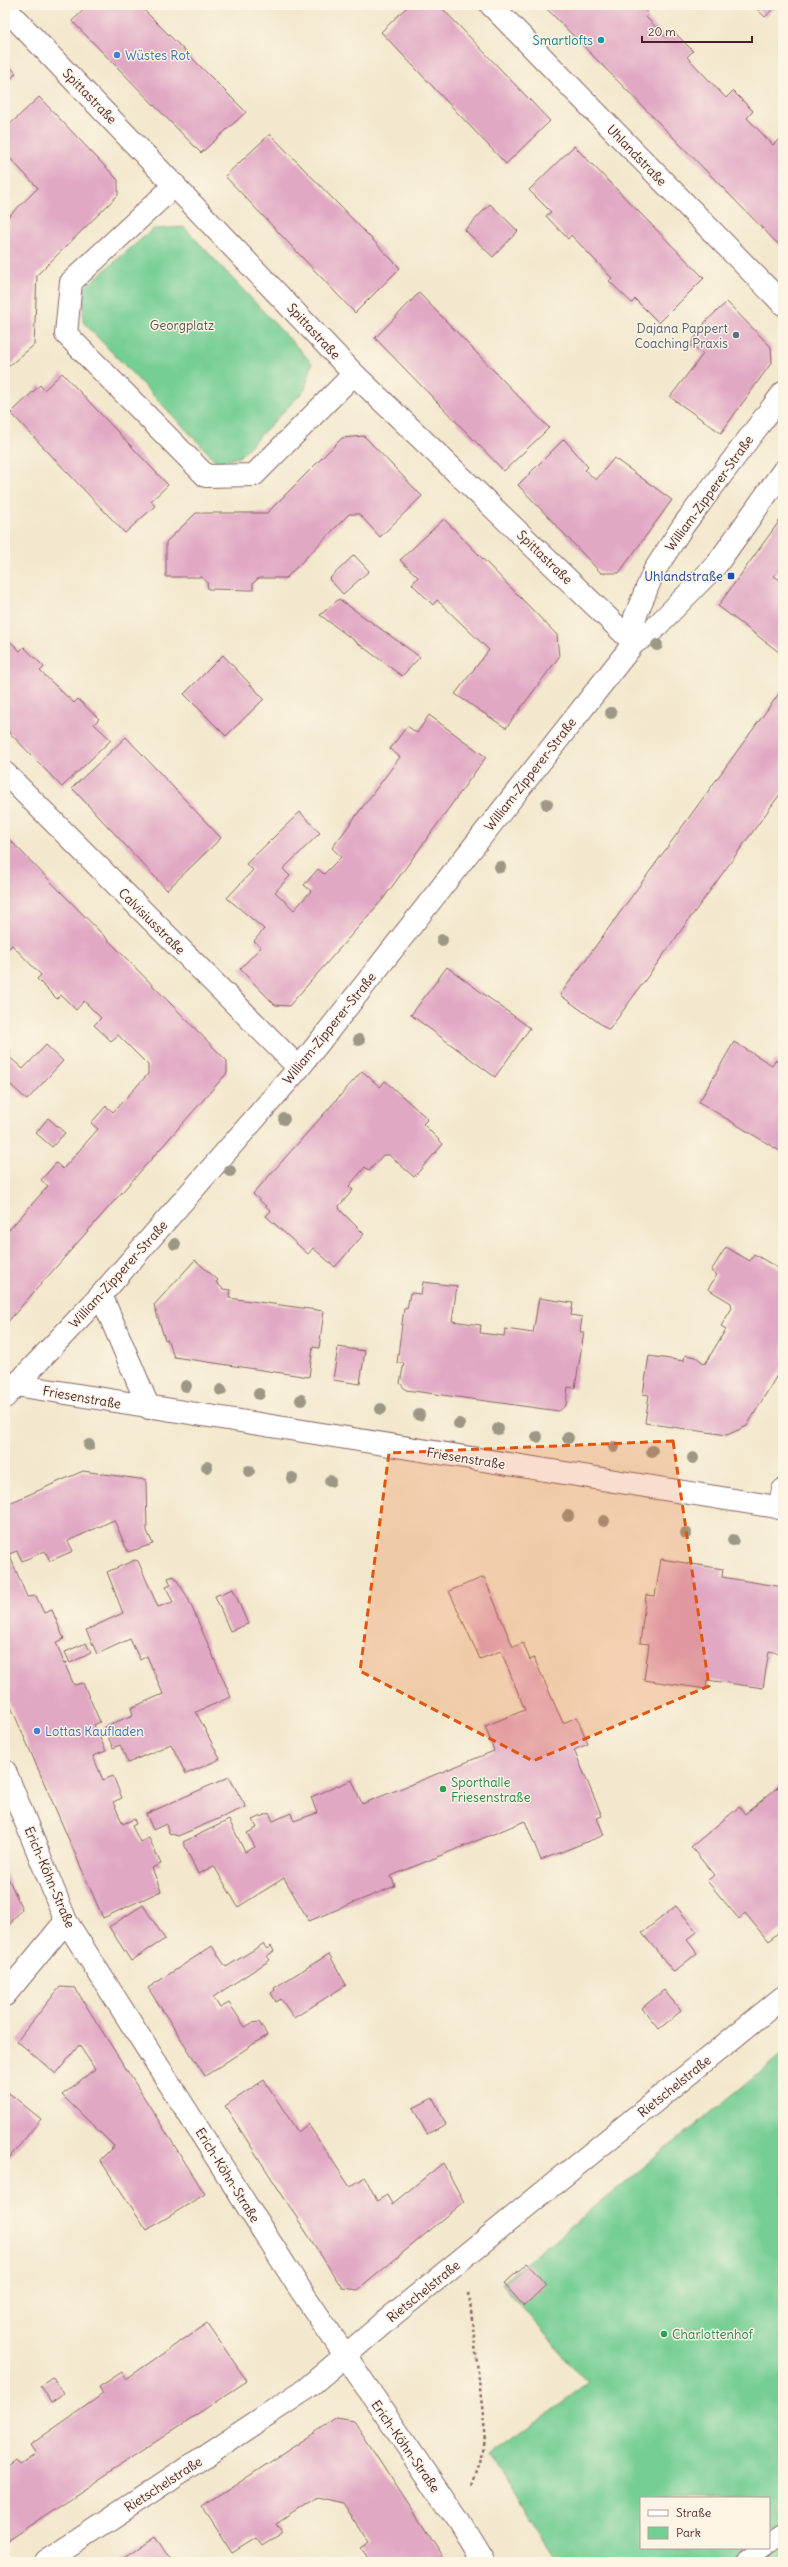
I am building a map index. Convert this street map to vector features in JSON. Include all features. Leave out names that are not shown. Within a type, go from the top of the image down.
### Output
[{"type":"street","name":"Uhlandstraße","points":[[491,5],[783,304]]},
{"type":"street","name":"Spittastraße","points":[[5,8],[354,374],[634,643]]},
{"type":"street","points":[[175,185],[71,282],[66,334],[206,476],[254,475],[354,374]]},
{"type":"street","name":"William-Zipperer-Straße","points":[[634,643],[635,617],[654,571],[683,526],[783,393]]},
{"type":"street","name":"William-Zipperer-Straße","points":[[10,1391],[101,1295],[299,1068],[634,643],[651,632],[717,564],[783,472]]},
{"type":"street","name":"Calvisiusstraße","points":[[5,774],[299,1068]]},
{"type":"street","points":[[101,1295],[149,1408]]},
{"type":"street","name":"Friesenstraße","points":[[10,1391],[149,1408],[782,1502]]},
{"type":"street","name":"Erich-Köhn-Straße","points":[[5,1771],[66,1921],[344,2357],[458,2521],[483,2562]]},
{"type":"street","points":[[5,1995],[66,1921]]},
{"type":"street","name":"Rietschelstraße","points":[[45,2562],[306,2389],[465,2256],[783,1997]]},
{"type":"lane","points":[[770,2542],[783,2534]]},
{"type":"lane","points":[[743,2562],[761,2549]]},
{"type":"path","points":[[458,2521],[486,2442],[465,2256]]},
{"type":"highlighted area","points":[[673,1441],[709,1686],[533,1761],[360,1671],[389,1453]]},
{"type":"green space","name":"Georgplatz","points":[[184,227],[312,363],[305,390],[239,457],[218,463],[83,322],[84,288],[153,229]]},
{"type":"green space","name":"Charlottenhof","points":[[783,2054],[783,2562],[559,2562],[490,2456],[588,2384],[501,2283]]},
{"type":"building","points":[[89,5],[139,5],[246,112],[201,153],[72,21]]},
{"type":"building","points":[[409,5],[439,5],[550,121],[506,164],[381,32]]},
{"type":"building","points":[[543,5],[640,5],[648,14],[646,17],[666,38],[673,31],[693,51],[687,57],[726,98],[733,91],[753,111],[747,118],[773,145],[779,139],[783,143],[783,249]]},
{"type":"building","points":[[753,5],[777,5],[765,17]]},
{"type":"building","points":[[5,61],[16,73],[5,86]]},
{"type":"building","points":[[39,97],[118,180],[118,195],[37,275],[34,345],[9,366],[5,366],[5,220],[38,188],[5,153],[5,129]]},
{"type":"building","points":[[270,134],[400,268],[355,313],[225,176]]},
{"type":"building","points":[[574,146],[704,278],[659,323],[635,299],[632,303],[609,281],[612,278],[571,235],[568,239],[546,216],[551,212],[529,190]]},
{"type":"building","points":[[490,204],[518,231],[493,257],[465,230]]},
{"type":"building","points":[[419,293],[549,428],[504,471],[375,338]]},
{"type":"building","points":[[727,302],[771,347],[772,362],[721,433],[670,397],[703,354],[690,345],[706,321]]},
{"type":"building","points":[[62,373],[168,485],[151,501],[155,506],[125,533],[11,413],[40,385],[44,390]]},
{"type":"building","points":[[364,436],[422,496],[380,537],[359,514],[349,514],[286,578],[259,578],[253,583],[253,590],[208,589],[207,582],[201,577],[166,577],[166,542],[196,513],[267,513],[342,438]]},
{"type":"building","points":[[564,439],[588,467],[585,470],[596,480],[614,458],[672,500],[619,573],[601,573],[518,485]]},
{"type":"building","points":[[783,516],[783,564],[774,576],[783,582],[783,655],[718,606]]},
{"type":"building","points":[[444,519],[557,635],[559,657],[506,728],[455,694],[489,650],[437,600],[433,605],[412,584],[418,577],[400,560]]},
{"type":"building","points":[[354,555],[369,571],[343,594],[329,579]]},
{"type":"building","points":[[339,599],[420,657],[402,676],[320,615]]},
{"type":"building","points":[[5,636],[20,651],[24,647],[44,667],[40,671],[74,703],[78,699],[99,719],[94,724],[111,740],[62,787],[5,728]]},
{"type":"building","points":[[223,655],[264,699],[226,736],[184,694]]},
{"type":"building","points":[[783,688],[783,790],[609,1030],[560,995]]},
{"type":"building","points":[[429,715],[486,757],[383,899],[289,1006],[275,1005],[240,969],[261,947],[254,941],[264,929],[227,898],[253,870],[246,864],[300,812],[320,833],[283,869],[290,876],[275,892],[294,910],[311,891],[304,885],[318,869],[324,874],[341,857],[332,848],[400,757],[390,749],[407,726],[417,733]]},
{"type":"building","points":[[126,737],[221,838],[167,890],[72,788]]},
{"type":"building","points":[[5,835],[227,1061],[227,1073],[5,1325],[5,1226],[9,1230],[48,1186],[41,1180],[56,1163],[63,1169],[98,1129],[91,1123],[106,1106],[113,1112],[148,1074],[148,1065],[118,1035],[111,1041],[94,1025],[101,1018],[84,1001],[76,1010],[61,995],[57,999],[37,979],[41,975],[12,945],[7,950],[5,948]]},
{"type":"building","points":[[447,967],[530,1028],[495,1077],[411,1015]]},
{"type":"building","points":[[734,1042],[772,1065],[775,1060],[783,1065],[783,1153],[699,1102]]},
{"type":"building","points":[[5,1045],[11,1051],[7,1055],[23,1069],[46,1045],[63,1061],[27,1100],[10,1084],[5,1090]]},
{"type":"building","points":[[362,1071],[380,1087],[385,1081],[428,1119],[423,1124],[443,1144],[414,1177],[389,1155],[383,1155],[369,1171],[365,1167],[349,1186],[353,1190],[339,1206],[340,1210],[364,1234],[335,1267],[313,1248],[308,1254],[266,1216],[271,1211],[253,1194]]},
{"type":"building","points":[[48,1118],[65,1133],[52,1147],[36,1133]]},
{"type":"building","points":[[726,1247],[750,1261],[754,1254],[783,1271],[783,1365],[747,1426],[727,1435],[645,1423],[649,1395],[643,1394],[649,1356],[684,1361],[685,1355],[696,1357],[705,1364],[726,1329],[721,1326],[732,1308],[731,1303],[708,1289],[717,1275],[711,1271]]},
{"type":"building","points":[[195,1260],[218,1280],[216,1282],[223,1289],[231,1290],[229,1298],[324,1311],[319,1348],[313,1347],[309,1377],[174,1357],[167,1339],[165,1340],[154,1305]]},
{"type":"building","points":[[423,1282],[457,1286],[452,1321],[481,1325],[480,1333],[504,1336],[505,1329],[533,1333],[539,1298],[573,1303],[571,1315],[582,1317],[580,1332],[584,1332],[575,1388],[568,1387],[566,1405],[559,1411],[406,1390],[400,1383],[404,1363],[397,1363],[404,1308],[407,1309],[410,1293],[421,1294]]},
{"type":"building","points":[[338,1347],[365,1351],[360,1384],[333,1380]]},
{"type":"building","points":[[83,1471],[146,1480],[147,1531],[153,1544],[128,1552],[114,1520],[68,1541],[73,1551],[50,1561],[45,1551],[22,1561],[17,1551],[9,1554],[27,1597],[36,1596],[44,1613],[52,1610],[64,1639],[56,1642],[64,1663],[67,1662],[66,1667],[74,1685],[83,1683],[100,1722],[94,1725],[106,1751],[93,1756],[103,1780],[113,1776],[122,1798],[113,1802],[123,1824],[134,1819],[136,1824],[132,1826],[140,1842],[149,1838],[161,1864],[152,1868],[161,1891],[103,1918],[5,1693],[5,1505]]},
{"type":"building","points":[[661,1559],[723,1569],[722,1577],[783,1587],[783,1654],[769,1651],[763,1688],[707,1680],[706,1689],[644,1680],[649,1644],[640,1643],[646,1595],[655,1596]]},
{"type":"building","points":[[135,1560],[138,1561],[158,1607],[173,1602],[166,1587],[171,1585],[168,1578],[174,1576],[187,1596],[231,1697],[196,1712],[220,1759],[186,1774],[171,1744],[128,1763],[120,1745],[113,1748],[104,1727],[133,1715],[131,1708],[163,1694],[147,1656],[140,1660],[130,1639],[97,1654],[86,1630],[123,1613],[107,1572]]},
{"type":"building","points":[[484,1577],[513,1647],[523,1643],[530,1660],[534,1658],[563,1723],[577,1717],[588,1744],[574,1750],[602,1816],[597,1818],[604,1835],[541,1860],[525,1821],[391,1876],[395,1886],[309,1921],[284,1878],[238,1907],[214,1866],[198,1874],[183,1842],[229,1820],[245,1852],[255,1847],[247,1833],[257,1828],[253,1820],[269,1813],[273,1821],[291,1813],[294,1821],[317,1813],[311,1797],[352,1780],[362,1804],[494,1751],[485,1726],[525,1710],[501,1651],[480,1659],[449,1591]]},
{"type":"building","points":[[233,1589],[248,1624],[230,1631],[215,1596]]},
{"type":"building","points":[[86,1643],[91,1653],[70,1663],[65,1652]]},
{"type":"building","points":[[229,1777],[246,1807],[178,1836],[169,1833],[166,1824],[153,1830],[146,1814]]},
{"type":"building","points":[[783,1783],[783,1929],[768,1941],[745,1913],[739,1919],[707,1881],[714,1875],[691,1847],[739,1807],[745,1814]]},
{"type":"building","points":[[5,1871],[22,1909],[5,1930]]},
{"type":"building","points":[[143,1905],[165,1939],[131,1961],[109,1927]]},
{"type":"building","points":[[676,1906],[697,1932],[687,1940],[697,1953],[674,1972],[642,1933]]},
{"type":"building","points":[[263,1944],[267,1949],[271,1946],[274,1951],[267,1956],[270,1960],[213,1997],[220,2008],[229,2003],[245,2027],[252,2023],[259,2022],[267,2035],[205,2076],[148,1988],[212,1946],[226,1967]]},
{"type":"building","points":[[329,1954],[346,1985],[294,2018],[281,1999],[276,2002],[271,1993],[275,1990],[274,1988]]},
{"type":"building","points":[[60,1987],[75,1988],[205,2194],[147,2230],[100,2160],[114,2146],[62,2095],[95,2069],[79,2045],[56,2074],[17,2041]]},
{"type":"building","points":[[664,1990],[681,2011],[659,2029],[642,2008]]},
{"type":"building","points":[[264,2080],[298,2132],[308,2124],[350,2187],[365,2177],[377,2201],[387,2195],[392,2204],[443,2163],[464,2202],[358,2290],[342,2288],[225,2106]]},
{"type":"building","points":[[5,2090],[41,2119],[5,2163]]},
{"type":"building","points":[[433,2098],[446,2124],[427,2134],[413,2108]]},
{"type":"building","points":[[527,2263],[546,2285],[524,2306],[504,2284]]},
{"type":"building","points":[[207,2323],[247,2381],[5,2542],[5,2469],[17,2460],[21,2464],[36,2454],[30,2445],[103,2394],[99,2387],[122,2372],[126,2379]]},
{"type":"building","points":[[53,2377],[64,2394],[51,2403],[40,2386]]},
{"type":"building","points":[[337,2418],[354,2421],[446,2562],[369,2562],[360,2549],[369,2543],[343,2503],[317,2497],[276,2524],[282,2533],[262,2546],[256,2538],[232,2553],[202,2507]]},
{"type":"building","points":[[156,2537],[172,2562],[119,2562],[122,2560]]},
{"type":"place","name":"Smartlofts","points":[[601,40]]},
{"type":"place","name":"Wüstes Rot","points":[[117,55]]},
{"type":"place","name":"Dajana Pappert Coaching Praxis","points":[[736,335]]},
{"type":"place","name":"Uhlandstraße","points":[[731,576]]},
{"type":"place","name":"Lottas Kaufladen","points":[[37,1731]]},
{"type":"place","name":"Sporthalle Friesenstraße","points":[[443,1789]]},
{"type":"place","name":"Charlottenhof","points":[[664,2334]]}]
